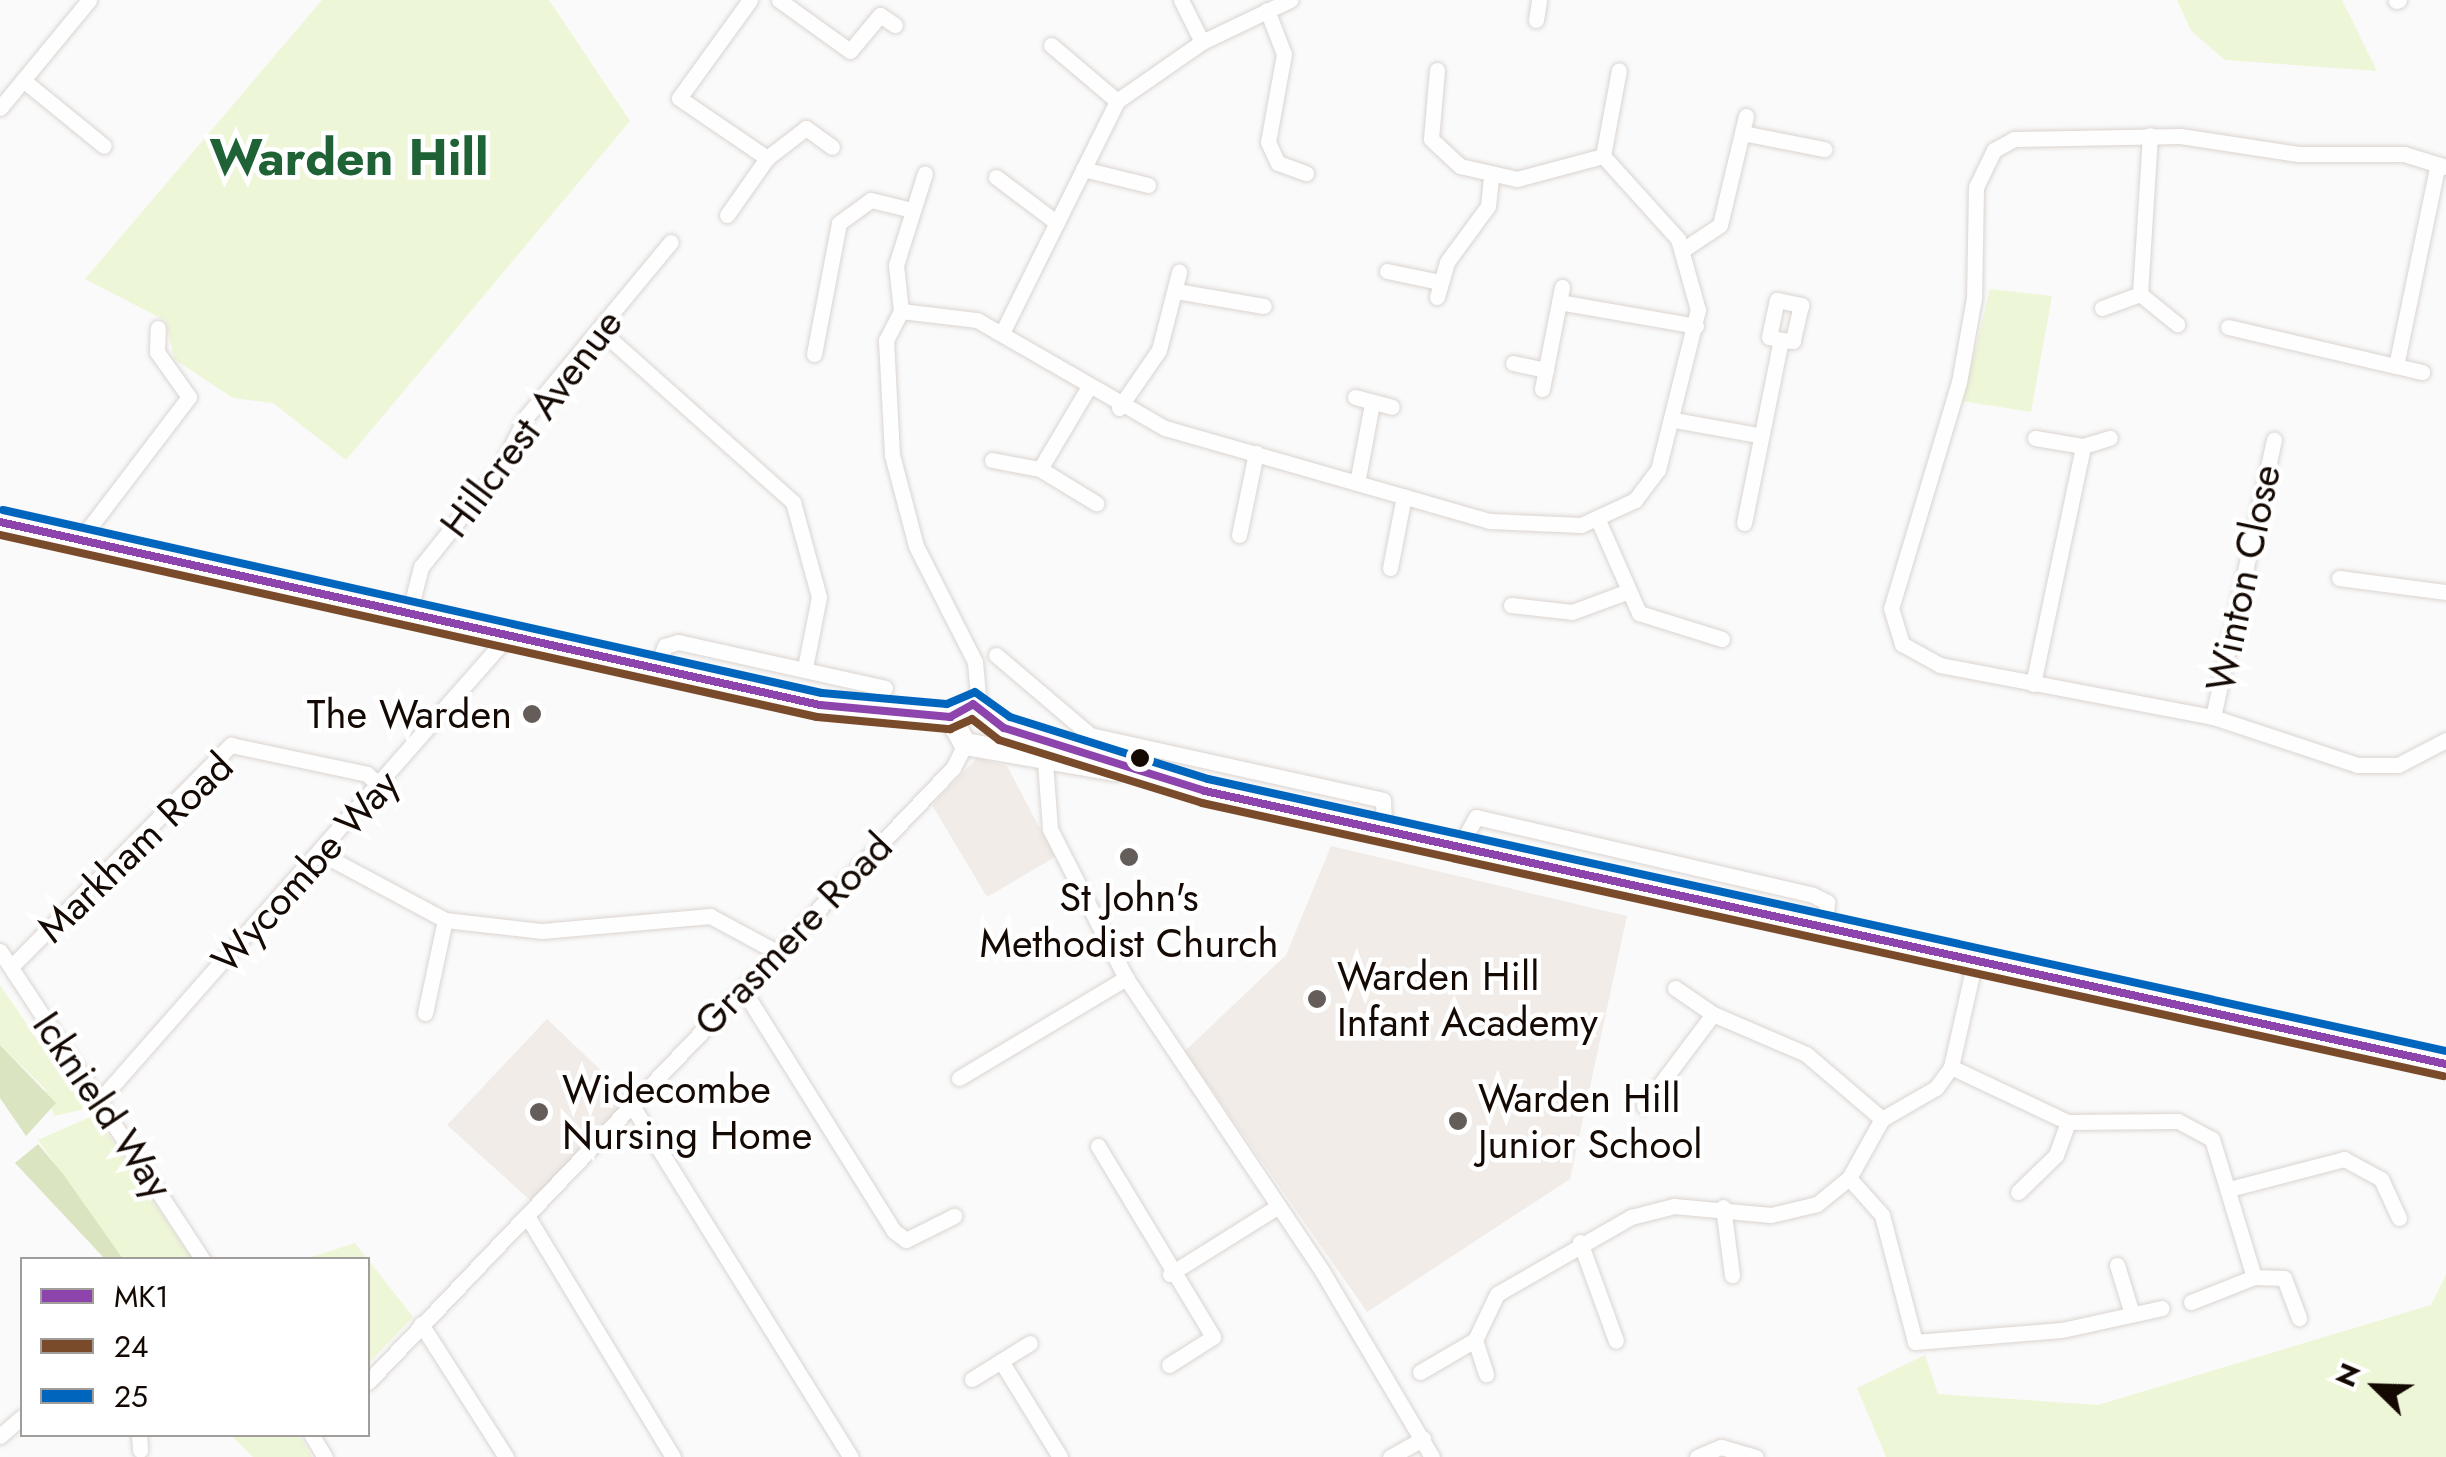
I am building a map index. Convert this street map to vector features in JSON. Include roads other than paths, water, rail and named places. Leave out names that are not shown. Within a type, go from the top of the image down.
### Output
[{"type":"highway","points":[[0,522],[820,705],[950,718],[983,710],[1125,770]]},
{"type":"highway","points":[[971,744],[989,731],[983,710]]},
{"type":"highway","points":[[950,718],[971,744],[1045,762],[1125,770],[1974,965],[2446,1064]]},
{"type":"street","points":[[0,108],[88,0]]},
{"type":"street","points":[[750,0],[679,98],[766,158]]},
{"type":"street","points":[[778,0],[850,50],[880,16],[895,25]]},
{"type":"street","points":[[1181,0],[1202,42]]},
{"type":"street","points":[[1002,334],[1117,101],[1202,42],[1290,0]]},
{"type":"street","points":[[1536,20],[1539,0]]},
{"type":"street","points":[[1267,10],[1284,54],[1268,142],[1278,163],[1306,174]]},
{"type":"street","points":[[1051,45],[1061,62],[1117,101]]},
{"type":"street","points":[[1438,70],[1440,97],[1427,120],[1442,155],[1491,176],[1539,176],[1603,156]]},
{"type":"street","points":[[1603,156],[1618,70]]},
{"type":"street","points":[[22,80],[104,146]]},
{"type":"street","points":[[1614,91],[1634,94]]},
{"type":"street","points":[[1684,249],[1720,225],[1746,116]]},
{"type":"street","points":[[727,216],[766,158],[806,128],[832,147]]},
{"type":"street","points":[[1743,133],[1824,149]]},
{"type":"street","points":[[2140,294],[2150,135]]},
{"type":"street","points":[[2396,366],[2442,166],[2150,135],[2014,139],[1994,150],[1976,187],[1974,298],[1959,382],[1894,592],[1893,624],[1920,658],[2033,684],[2213,717],[2357,765],[2398,765],[2446,740]]},
{"type":"street","points":[[902,310],[954,312],[1002,334],[1119,408],[1256,453],[1514,527],[1598,520],[1648,485],[1674,420],[1696,326],[1684,249],[1603,156]]},
{"type":"street","points":[[1082,170],[1148,185]]},
{"type":"street","points":[[925,173],[894,281],[902,310],[886,340],[892,454],[916,546],[975,662],[983,710]]},
{"type":"street","points":[[1387,271],[1438,289],[1488,206],[1491,176]]},
{"type":"street","points":[[996,177],[1057,223]]},
{"type":"street","points":[[814,354],[848,211],[870,200],[912,210]]},
{"type":"street","name":"Hillcrest Avenue","points":[[409,614],[421,568],[671,242]]},
{"type":"street","points":[[1119,408],[1159,350],[1179,272]]},
{"type":"street","points":[[1176,292],[1264,306]]},
{"type":"street","points":[[1542,388],[1561,294],[1696,326]]},
{"type":"street","points":[[2102,308],[2140,294]]},
{"type":"street","points":[[2140,294],[2177,324]]},
{"type":"street","points":[[800,327],[818,330]]},
{"type":"street","points":[[2228,327],[2422,372]]},
{"type":"street","points":[[80,540],[189,397],[157,352],[158,328]]},
{"type":"street","points":[[600,330],[794,502],[819,597],[805,668]]},
{"type":"street","points":[[1744,523],[1756,435],[1781,340]]},
{"type":"street","points":[[1513,363],[1546,370]]},
{"type":"street","points":[[1040,469],[1087,390]]},
{"type":"street","points":[[1354,398],[1372,409],[1392,407]]},
{"type":"street","points":[[1356,482],[1372,409]]},
{"type":"street","points":[[1674,420],[1756,435]]},
{"type":"street","points":[[2036,438],[2083,446],[2110,438]]},
{"type":"street","name":"Winton Close","points":[[2213,717],[2274,440]]},
{"type":"street","points":[[2033,684],[2083,446]]},
{"type":"street","points":[[1239,535],[1256,453]]},
{"type":"street","points":[[992,460],[1040,469],[1096,502]]},
{"type":"street","points":[[1390,568],[1404,496]]},
{"type":"street","points":[[1598,520],[1626,592],[1654,622],[1722,639]]},
{"type":"street","points":[[2339,578],[2446,592]]},
{"type":"street","points":[[1511,605],[1572,612],[1626,592]]},
{"type":"street","name":"Wycombe Way","points":[[98,1102],[427,735],[508,636]]},
{"type":"street","points":[[656,669],[665,646],[678,642],[885,688]]},
{"type":"street","points":[[996,655],[1097,738],[1383,800],[1384,830]]},
{"type":"street","points":[[1014,696],[1026,682]]},
{"type":"street","name":"Grasmere Road","points":[[370,1380],[953,768],[971,744]]},
{"type":"street","name":"Markham Road","points":[[11,967],[231,745],[366,774],[380,786]]},
{"type":"street","points":[[1045,762],[1050,829],[1126,978],[1277,1207],[1432,1457]]},
{"type":"street","points":[[1460,846],[1476,817],[1813,895],[1827,902],[1826,930]]},
{"type":"street","points":[[1570,871],[1578,841]]},
{"type":"street","points":[[322,854],[445,920],[542,931],[710,916],[775,952]]},
{"type":"street","points":[[425,1013],[445,920]]},
{"type":"street","name":"Icknield Way","points":[[0,951],[201,1257]]},
{"type":"street","points":[[1420,1372],[1475,1340],[1497,1294],[1580,1242],[1631,1217],[1723,1206],[1796,1212],[1849,1178],[1882,1118],[1936,1088],[1951,1067],[1974,965]]},
{"type":"street","points":[[959,1078],[1126,978]]},
{"type":"street","points":[[742,988],[894,1231],[906,1240],[954,1216]]},
{"type":"street","points":[[1676,988],[1713,1014],[1806,1054],[1882,1118]]},
{"type":"street","points":[[1644,1106],[1713,1014]]},
{"type":"street","points":[[1951,1067],[2068,1122],[2178,1120],[2212,1139],[2233,1188],[2254,1277]]},
{"type":"street","points":[[630,1104],[851,1457]]},
{"type":"street","points":[[2018,1192],[2056,1155],[2068,1122]]},
{"type":"street","points":[[1098,1146],[1170,1274],[1213,1338],[1169,1366]]},
{"type":"street","points":[[2233,1188],[2344,1159],[2381,1178],[2399,1218]]},
{"type":"street","points":[[1849,1178],[1882,1215],[1915,1342],[2162,1308]]},
{"type":"street","points":[[1723,1206],[1732,1275]]},
{"type":"street","points":[[1170,1274],[1277,1207]]},
{"type":"street","points":[[527,1216],[673,1457]]},
{"type":"street","points":[[1580,1242],[1616,1341]]},
{"type":"street","points":[[2118,1265],[2132,1314]]},
{"type":"street","points":[[2191,1302],[2254,1277],[2284,1278],[2299,1318]]},
{"type":"street","points":[[421,1324],[506,1457]]},
{"type":"street","points":[[1475,1340],[1486,1374]]},
{"type":"street","points":[[972,1380],[1030,1343]]},
{"type":"street","points":[[1001,1361],[1060,1457]]},
{"type":"street","points":[[0,1436],[20,1419]]},
{"type":"street","points":[[1390,1457],[1423,1439]]},
{"type":"street","points":[[1697,1457],[1721,1448],[1756,1457]]},
{"type":"place","name":"The Warden","points":[[532,714]]},
{"type":"place","name":"St John's Methodist Church","points":[[1129,857]]},
{"type":"place","name":"Warden Hill Infant Academy","points":[[1317,999]]},
{"type":"place","name":"Widecombe Nursing Home","points":[[539,1112]]},
{"type":"place","name":"Warden Hill Junior School","points":[[1458,1121]]},
{"type":"district","name":"Warden Hill","points":[[349,158]]}]
